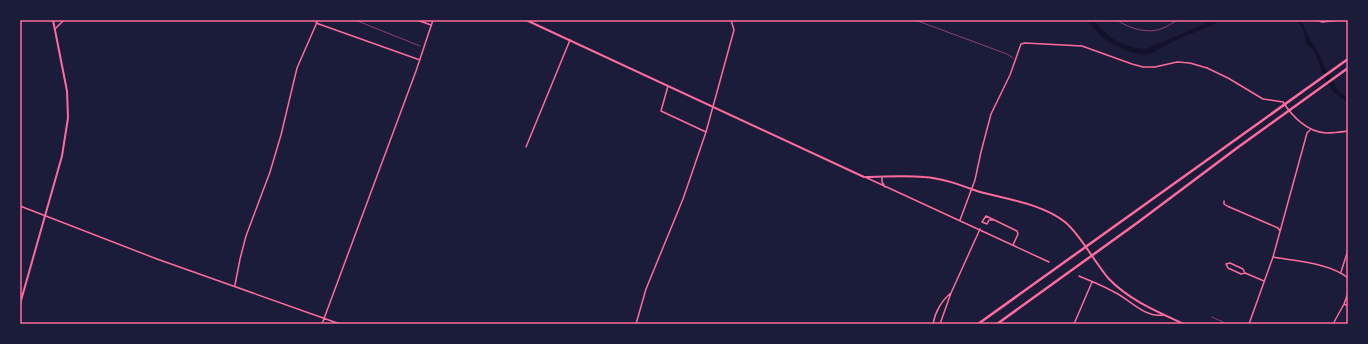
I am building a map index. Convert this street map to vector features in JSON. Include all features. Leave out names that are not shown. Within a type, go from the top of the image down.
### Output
[{"type":"highway","points":[[978,324],[1348,59]]},
{"type":"highway","points":[[997,324],[1348,68]]},
{"type":"main road","points":[[20,304],[62,156],[68,118],[67,91],[53,20]]},
{"type":"main road","points":[[526,20],[864,176],[926,177],[951,182],[1054,214],[1066,223],[1084,245],[1095,262],[1117,287],[1136,300],[1184,324]]},
{"type":"street","points":[[55,29],[64,20]]},
{"type":"street","points":[[234,286],[246,236],[270,172],[281,135],[297,68],[318,20]]},
{"type":"street","points":[[416,20],[431,25]]},
{"type":"street","points":[[322,324],[420,60],[433,20]]},
{"type":"street","points":[[636,324],[646,289],[683,199],[706,132],[734,30],[731,20]]},
{"type":"street","points":[[1318,20],[1322,22],[1341,20]]},
{"type":"street","points":[[316,23],[420,60]]},
{"type":"street","points":[[526,147],[570,40]]},
{"type":"street","points":[[960,220],[972,189],[991,114],[1010,75],[1021,44],[1025,43],[1082,46],[1143,67],[1155,67],[1182,62],[1207,68],[1228,78],[1263,99],[1282,102],[1291,114],[1311,129],[1325,133],[1348,131]]},
{"type":"street","points":[[668,86],[661,111],[706,132]]},
{"type":"street","points":[[1249,324],[1273,257],[1307,133],[1311,129]]},
{"type":"street","points":[[864,176],[1049,262]]},
{"type":"street","points":[[882,177],[882,182],[886,187]]},
{"type":"street","points":[[1224,201],[1224,204],[1227,206],[1278,228],[1280,231]]},
{"type":"street","points":[[20,206],[157,259],[340,324]]},
{"type":"street","points":[[994,220],[989,220],[987,224],[982,222],[986,216],[1017,230],[1018,234],[1013,245]]},
{"type":"street","points":[[940,324],[950,293],[980,229]]},
{"type":"street","points":[[1341,272],[1348,250]]},
{"type":"street","points":[[1273,257],[1324,266],[1341,272],[1348,278]]},
{"type":"street","points":[[1245,273],[1244,269],[1230,263],[1226,264],[1228,268],[1241,274],[1245,273],[1264,281]]},
{"type":"street","points":[[1079,276],[1117,293],[1132,305],[1156,316],[1163,314]]},
{"type":"street","points":[[1074,324],[1092,282]]},
{"type":"street","points":[[933,324],[934,318],[944,298],[950,293]]},
{"type":"street","points":[[1333,324],[1348,293]]},
{"type":"street","points":[[1344,304],[1348,306]]},
{"type":"lane","points":[[1212,317],[1223,322],[1222,324]]},
{"type":"path","points":[[355,20],[424,48]]},
{"type":"path","points":[[915,20],[1015,58]]},
{"type":"path","points":[[1117,20],[1140,30],[1150,31],[1162,29],[1178,20]]},
{"type":"shaded area","points":[[1087,20],[1093,20],[1104,32],[1123,44],[1146,49],[1213,20],[1221,20],[1173,41],[1152,53],[1144,55],[1128,51],[1109,42],[1100,35]]},
{"type":"shaded area","points":[[1297,20],[1301,20],[1308,36],[1318,51],[1326,71],[1324,72],[1322,70],[1314,52],[1306,43],[1301,25]]},
{"type":"shaded area","points":[[1334,83],[1337,89],[1348,99],[1348,103],[1335,93],[1330,85]]},
{"type":"waterway","points":[[1324,71],[1335,90]]}]
